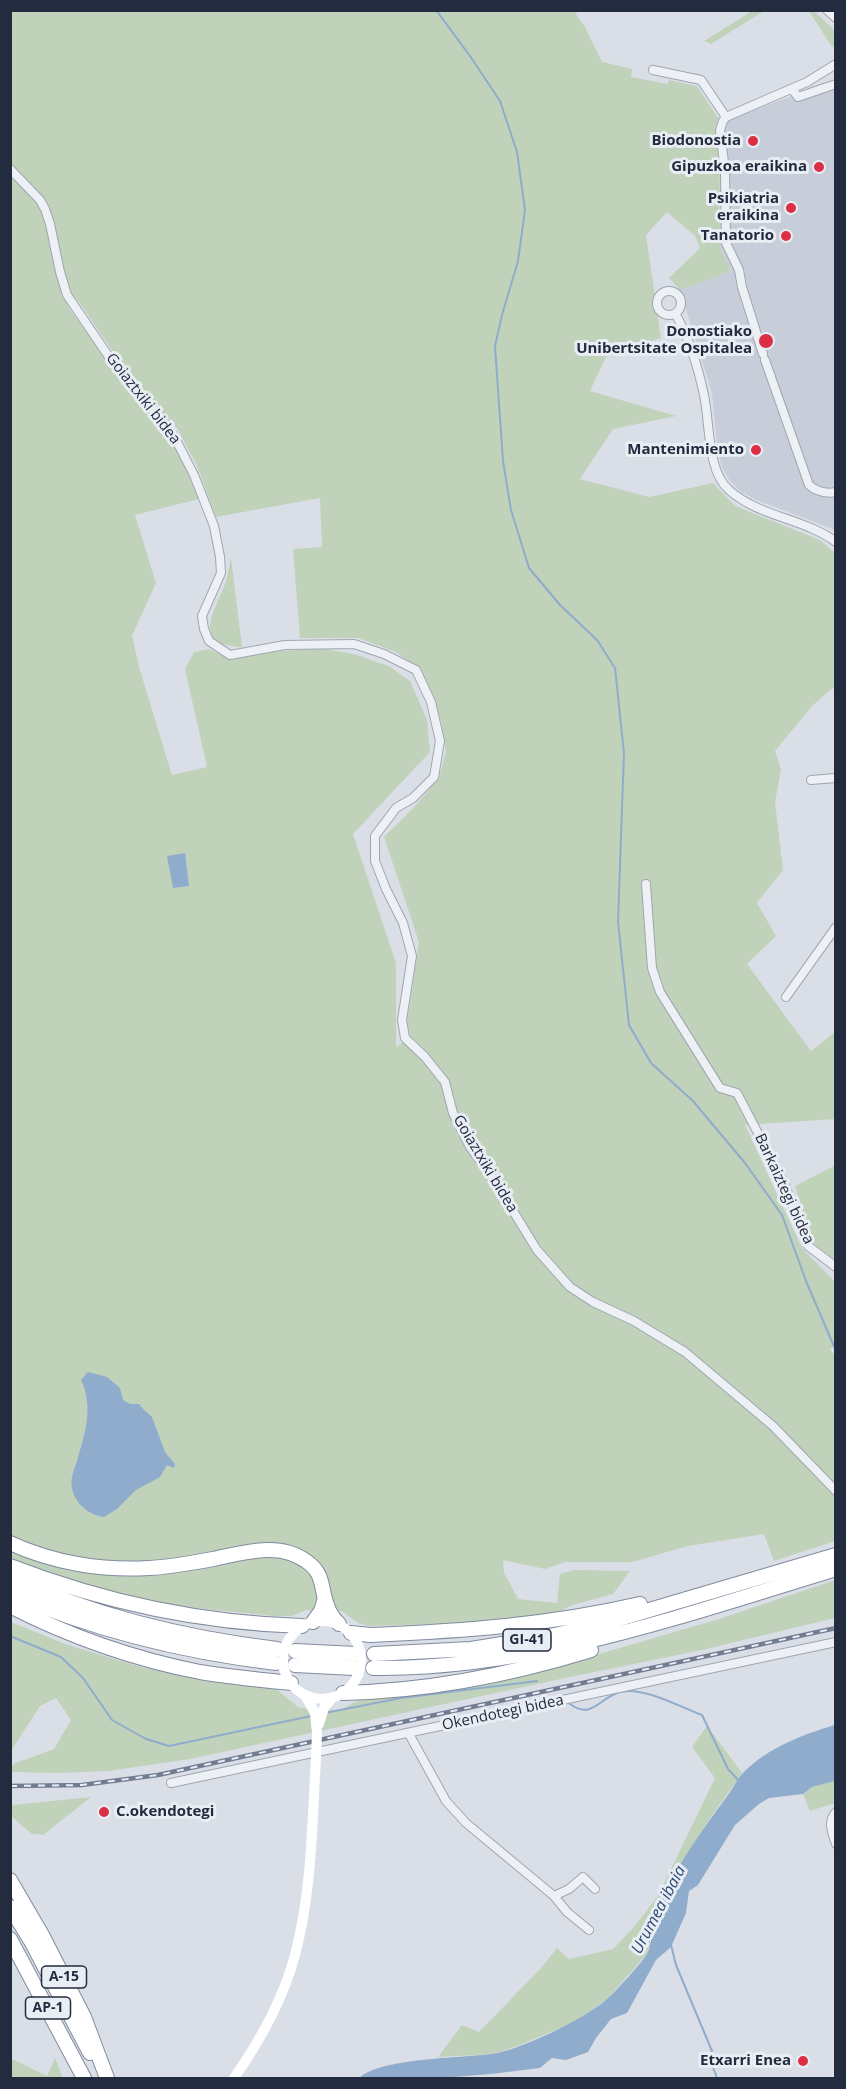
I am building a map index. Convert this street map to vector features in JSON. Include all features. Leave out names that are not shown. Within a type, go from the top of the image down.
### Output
[{"type":"highway","points":[[10,1543],[71,1563],[130,1569],[169,1566],[259,1551],[284,1551],[300,1557],[318,1573],[330,1612],[339,1624]]},
{"type":"highway","name":"GI-41","points":[[836,1555],[595,1626],[516,1642],[373,1661],[472,1663],[598,1640],[836,1569]]},
{"type":"highway","points":[[10,1566],[59,1584],[141,1606],[225,1620],[308,1624],[321,1611],[324,1591]]},
{"type":"highway","points":[[10,1578],[61,1599],[133,1622],[276,1656],[204,1653],[128,1635],[57,1613],[10,1593]]},
{"type":"highway","points":[[351,1633],[370,1635],[508,1627],[593,1615],[662,1599],[677,1602]]},
{"type":"highway","points":[[10,1605],[45,1624],[134,1656],[201,1672],[291,1683]]},
{"type":"highway","points":[[337,1696],[446,1685],[525,1669],[635,1636],[648,1625]]},
{"type":"highway","points":[[295,1658],[355,1661]]},
{"type":"highway","name":"A-15","points":[[10,1880],[42,1935],[84,2017],[106,2079]]},
{"type":"highway","name":"AP-1","points":[[10,1907],[106,2079]]},
{"type":"highway","name":"AP-1","points":[[10,1939],[84,2079]]},
{"type":"main road","points":[[234,2079],[251,2055],[268,2024],[284,1989],[299,1939],[309,1870],[317,1733],[321,1714],[337,1696],[355,1682],[361,1665],[360,1648],[351,1633],[339,1624],[326,1621],[308,1624],[295,1632],[285,1648],[284,1666],[291,1683],[305,1695],[315,1713],[317,1733]]},
{"type":"main road","points":[[305,1695],[314,1698],[337,1696]]},
{"type":"street","points":[[827,10],[836,18]]},
{"type":"street","points":[[836,64],[792,89],[726,117],[720,130],[725,171],[726,243],[739,270],[742,287],[764,357],[808,485],[817,491],[836,492]]},
{"type":"street","points":[[653,70],[701,80],[726,117]]},
{"type":"street","points":[[792,89],[798,97],[836,84]]},
{"type":"street","name":"Goiaztxiki bidea","points":[[10,169],[40,200],[45,209],[61,278],[68,295],[122,376],[160,417],[175,438],[194,475],[214,526],[220,557],[221,573],[202,616],[209,641],[230,655],[285,645],[354,644],[384,654],[416,670],[431,702],[440,741],[434,777],[413,798],[396,807],[375,836],[375,861],[403,922],[412,956],[402,1020],[405,1038],[425,1057],[445,1082],[453,1113],[470,1147],[494,1180],[537,1250],[570,1287],[593,1302],[634,1321],[686,1352],[773,1426],[836,1491]]},
{"type":"street","points":[[675,313],[683,327],[698,372],[707,412],[712,456],[718,477],[727,489],[748,505],[818,531],[836,542]]},
{"type":"street","points":[[811,780],[836,778]]},
{"type":"street","name":"Barkaiztegi bidea","points":[[646,884],[652,968],[660,992],[720,1088],[737,1093],[784,1183],[808,1246],[836,1267]]},
{"type":"street","points":[[786,997],[836,927]]},
{"type":"street","name":"Okendotegi bidea","points":[[171,1783],[836,1642]]},
{"type":"street","points":[[409,1734],[446,1801],[466,1823],[554,1896],[567,1912],[589,1930]]},
{"type":"street","points":[[836,1812],[831,1819],[830,1826],[836,1844]]},
{"type":"street","points":[[554,1896],[569,1889],[583,1877],[595,1889]]},
{"type":"shaded area","name":"Donostiako Unibertsitate Ospitalea","points":[[835,80],[835,530],[754,499],[740,491],[730,481],[718,454],[712,393],[680,290],[731,271],[720,249],[719,141],[715,127],[718,118],[757,109]]},
{"type":"green space","points":[[10,11],[574,11],[585,27],[602,62],[632,69],[631,77],[668,84],[669,80],[697,86],[718,118],[715,127],[719,141],[720,248],[731,271],[680,290],[669,278],[700,248],[695,236],[667,212],[646,235],[661,338],[606,357],[590,391],[676,416],[613,429],[580,479],[649,497],[713,483],[735,506],[820,540],[835,553],[835,686],[812,706],[775,751],[781,769],[775,802],[783,870],[757,903],[776,936],[747,964],[811,1051],[835,1032],[835,1119],[745,1125],[802,1248],[835,1282],[835,1345],[830,1349],[836,1357],[835,1541],[774,1561],[764,1534],[688,1546],[632,1562],[565,1562],[545,1569],[503,1560],[504,1573],[518,1599],[557,1603],[560,1574],[573,1570],[630,1571],[613,1594],[576,1604],[547,1616],[512,1622],[368,1626],[358,1623],[342,1611],[306,1610],[292,1616],[274,1616],[196,1608],[140,1599],[64,1581],[11,1558]],"holes":[[[77,299],[131,378],[177,428],[197,466],[216,517],[320,498],[322,547],[293,549],[300,638],[358,638],[396,652],[421,670],[441,721],[446,751],[439,778],[384,837],[419,942],[407,1023],[411,1037],[396,1047],[396,963],[353,834],[430,752],[427,720],[410,681],[389,666],[354,654],[319,648],[270,652],[229,659],[209,649],[194,652],[185,669],[207,767],[172,775],[139,667],[132,636],[156,583],[135,515],[199,499],[174,440],[133,395],[68,307]]]},
{"type":"green space","points":[[752,11],[764,11],[711,44],[704,41]]},
{"type":"green space","points":[[809,11],[814,11],[835,31],[834,46],[832,47]]},
{"type":"green space","points":[[231,558],[242,647],[225,644],[215,639],[211,632],[210,623],[226,581]]},
{"type":"green space","points":[[835,1162],[835,1260],[813,1243],[795,1186],[834,1166]]},
{"type":"green space","points":[[835,1580],[835,1618],[702,1650],[190,1759],[109,1771],[11,1772],[13,1764],[54,1749],[71,1720],[56,1698],[40,1706],[11,1751],[11,1622],[68,1645],[141,1667],[207,1681],[273,1686],[299,1708],[340,1710],[363,1698],[406,1696],[468,1687],[534,1673],[719,1619]]},
{"type":"green space","points":[[707,1726],[742,1773],[706,1824],[670,1883],[658,1909],[647,1954],[607,1999],[577,2021],[494,2054],[438,2057],[462,2025],[479,2032],[542,1967],[557,1948],[569,1959],[613,1949],[634,1927],[658,1896],[715,1778],[692,1747]]},
{"type":"green space","points":[[835,1781],[835,1803],[810,1811],[803,1794],[812,1787]]},
{"type":"green space","points":[[91,1797],[43,1835],[32,1834],[11,1816],[13,1805]]},
{"type":"green space","points":[[10,2058],[47,2076],[55,2058],[63,2078],[11,2078]]},
{"type":"water","points":[[185,853],[189,886],[173,888],[167,856]]},
{"type":"water","points":[[88,1372],[107,1377],[120,1388],[123,1400],[130,1404],[139,1404],[152,1417],[165,1452],[175,1464],[174,1468],[167,1465],[160,1477],[136,1490],[117,1509],[104,1517],[93,1514],[79,1504],[72,1485],[88,1410],[81,1380]]},
{"type":"water","name":"Urumea ibaia","points":[[835,1725],[835,1781],[812,1787],[803,1794],[769,1798],[735,1825],[698,1885],[689,1891],[686,1913],[671,1947],[656,1960],[627,2013],[611,2019],[588,2052],[566,2060],[552,2058],[540,2068],[491,2074],[441,2078],[359,2078],[369,2071],[384,2066],[492,2054],[519,2047],[551,2033],[596,2008],[616,1991],[646,1956],[657,1912],[665,1892],[699,1835],[741,1775],[774,1749]]},
{"type":"waterway","points":[[436,10],[500,101],[517,152],[525,210],[518,261],[495,346],[503,461],[511,510],[529,568],[560,605],[597,640],[615,668],[624,753],[618,922],[629,1025],[651,1063],[693,1101],[745,1163],[782,1215],[806,1281],[836,1351]]},
{"type":"waterway","points":[[10,1636],[61,1657],[83,1678],[112,1720],[146,1739],[169,1746],[311,1716]]},
{"type":"waterway","points":[[325,1713],[401,1698],[537,1681]]},
{"type":"waterway","points":[[570,1704],[584,1710],[590,1709],[613,1695],[629,1691],[650,1695],[702,1715],[728,1769],[739,1781]]},
{"type":"waterway","points":[[671,1945],[676,1965],[712,2051]]},
{"type":"waterway","points":[[711,2062],[717,2078]]},
{"type":"railway","points":[[10,1786],[82,1785],[158,1775],[836,1628]]},
{"type":"place","name":"Biodonostia","points":[[753,141]]},
{"type":"place","name":"Gipuzkoa eraikina","points":[[819,167]]},
{"type":"place","name":"Psikiatria eraikina","points":[[791,208]]},
{"type":"place","name":"Tanatorio","points":[[786,236]]},
{"type":"place","name":"Donostiako Unibertsitate Ospitalea","points":[[766,341]]},
{"type":"place","name":"Mantenimiento","points":[[756,450]]},
{"type":"place","name":"C.okendotegi","points":[[104,1812]]},
{"type":"place","name":"Etxarri Enea","points":[[803,2061]]}]
